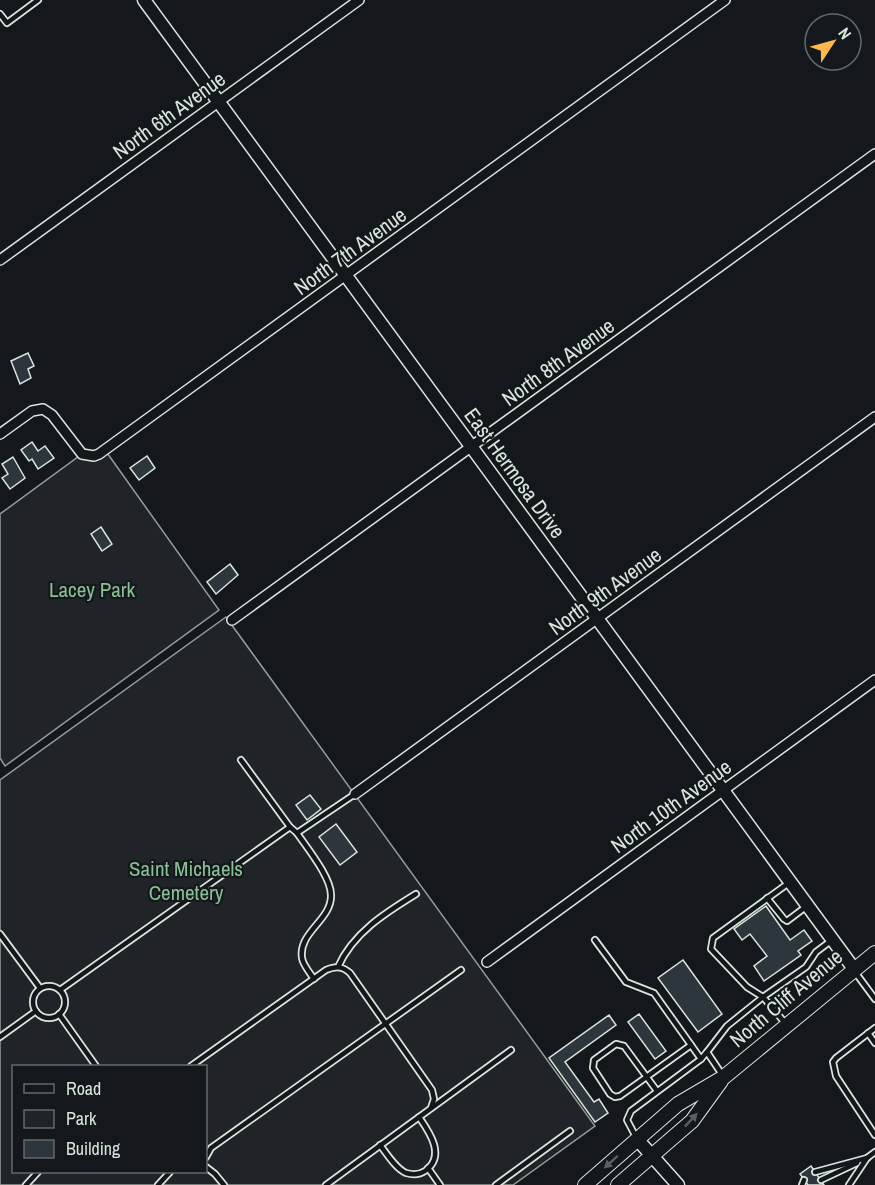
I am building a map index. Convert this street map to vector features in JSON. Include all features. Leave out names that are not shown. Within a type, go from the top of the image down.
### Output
[{"type":"main road","name":"North Cliff Avenue","points":[[585,1185],[678,1104],[724,1077],[875,953]]},
{"type":"main road","name":"North Cliff Avenue","points":[[618,1185],[692,1121],[724,1077]]},
{"type":"street","name":"East Hermosa Drive","points":[[144,0],[854,969]]},
{"type":"street","name":"North 6th Avenue","points":[[0,260],[359,0]]},
{"type":"street","name":"North 7th Avenue","points":[[0,434],[32,411],[43,409],[52,415],[82,454],[94,456],[99,454],[725,0]]},
{"type":"street","name":"North 8th Avenue","points":[[232,620],[875,154]]},
{"type":"street","name":"North 9th Avenue","points":[[356,794],[875,417]]},
{"type":"street","name":"North 10th Avenue","points":[[487,962],[875,680]]},
{"type":"street","points":[[637,1139],[678,1185]]},
{"type":"lane","points":[[0,14],[7,23],[38,0]]},
{"type":"lane","points":[[241,760],[290,827],[297,833],[328,882],[332,896],[328,908],[308,935],[303,946],[302,959],[314,979]]},
{"type":"lane","points":[[297,833],[356,794]]},
{"type":"lane","points":[[60,990],[290,827]]},
{"type":"lane","points":[[786,1024],[763,997],[747,987],[711,948],[711,943],[723,929],[790,882]]},
{"type":"lane","points":[[338,967],[351,944],[370,925],[416,894]]},
{"type":"lane","points":[[767,898],[787,921],[807,906]]},
{"type":"lane","points":[[0,934],[40,988]]},
{"type":"lane","points":[[595,940],[626,982],[654,993],[701,1059]]},
{"type":"lane","points":[[637,1139],[629,1126],[628,1115],[637,1105],[701,1059],[727,1026],[806,967],[816,952],[832,940]]},
{"type":"lane","points":[[192,1065],[326,970],[344,967],[432,1090],[434,1099],[431,1108]]},
{"type":"lane","points":[[854,969],[875,999]]},
{"type":"lane","points":[[207,1155],[211,1148],[461,970]]},
{"type":"lane","points":[[50,986],[60,990],[64,1005],[58,1014],[54,1017],[44,1017],[36,1011],[33,1001],[40,988],[50,986]]},
{"type":"lane","points":[[0,1037],[36,1011]]},
{"type":"lane","points":[[58,1014],[95,1065]]},
{"type":"lane","points":[[875,1028],[833,1062],[834,1072],[875,1135]]},
{"type":"lane","points":[[868,1033],[875,1043]]},
{"type":"lane","points":[[657,1091],[646,1077],[620,1044],[616,1044],[592,1064],[610,1094],[615,1097],[620,1096],[646,1077],[691,1045]]},
{"type":"lane","points":[[326,1185],[511,1050]]},
{"type":"lane","points":[[707,1052],[724,1077]]},
{"type":"lane","points":[[380,1145],[400,1169],[407,1173],[422,1173],[435,1157],[435,1149],[433,1138],[419,1117]]},
{"type":"lane","points":[[496,1185],[570,1131]]},
{"type":"lane","points":[[821,1180],[875,1152]]},
{"type":"lane","points":[[815,1172],[867,1158]]},
{"type":"lane","points":[[849,1185],[867,1158]]},
{"type":"lane","points":[[207,1168],[224,1185]]},
{"type":"lane","points":[[428,1168],[440,1185]]},
{"type":"lane","points":[[26,1185],[37,1173]]},
{"type":"lane","points":[[158,1185],[169,1173]]},
{"type":"green space","name":"Lacey Park","points":[[105,450],[219,610],[5,766],[0,758],[0,514],[82,454]]},
{"type":"green space","name":"Saint Michaels Cemetery","points":[[226,617],[595,1126],[513,1185],[0,1185],[0,780]]},
{"type":"building","points":[[28,353],[34,366],[28,369],[31,378],[20,384],[11,361]]},
{"type":"building","points":[[32,442],[38,451],[45,446],[54,458],[38,469],[32,459],[29,461],[21,450]]},
{"type":"building","points":[[147,456],[155,468],[139,480],[130,468]]},
{"type":"building","points":[[13,457],[25,478],[10,489],[2,478],[8,474],[2,464]]},
{"type":"building","points":[[101,527],[112,544],[102,551],[91,534]]},
{"type":"building","points":[[230,564],[238,575],[216,594],[207,582]]},
{"type":"building","points":[[310,795],[321,809],[307,820],[296,805]]},
{"type":"building","points":[[336,824],[357,852],[340,865],[319,837]]},
{"type":"building","points":[[766,906],[790,940],[804,930],[812,941],[798,951],[801,955],[764,981],[754,966],[767,956],[750,934],[742,940],[734,929]]},
{"type":"building","points":[[683,960],[722,1014],[698,1032],[658,978]]},
{"type":"building","points":[[639,1014],[666,1051],[655,1059],[628,1022]]},
{"type":"building","points":[[609,1015],[616,1025],[565,1062],[594,1102],[599,1099],[608,1113],[595,1122],[549,1058]]},
{"type":"building","points":[[811,1166],[824,1185],[808,1185],[800,1174]]}]
